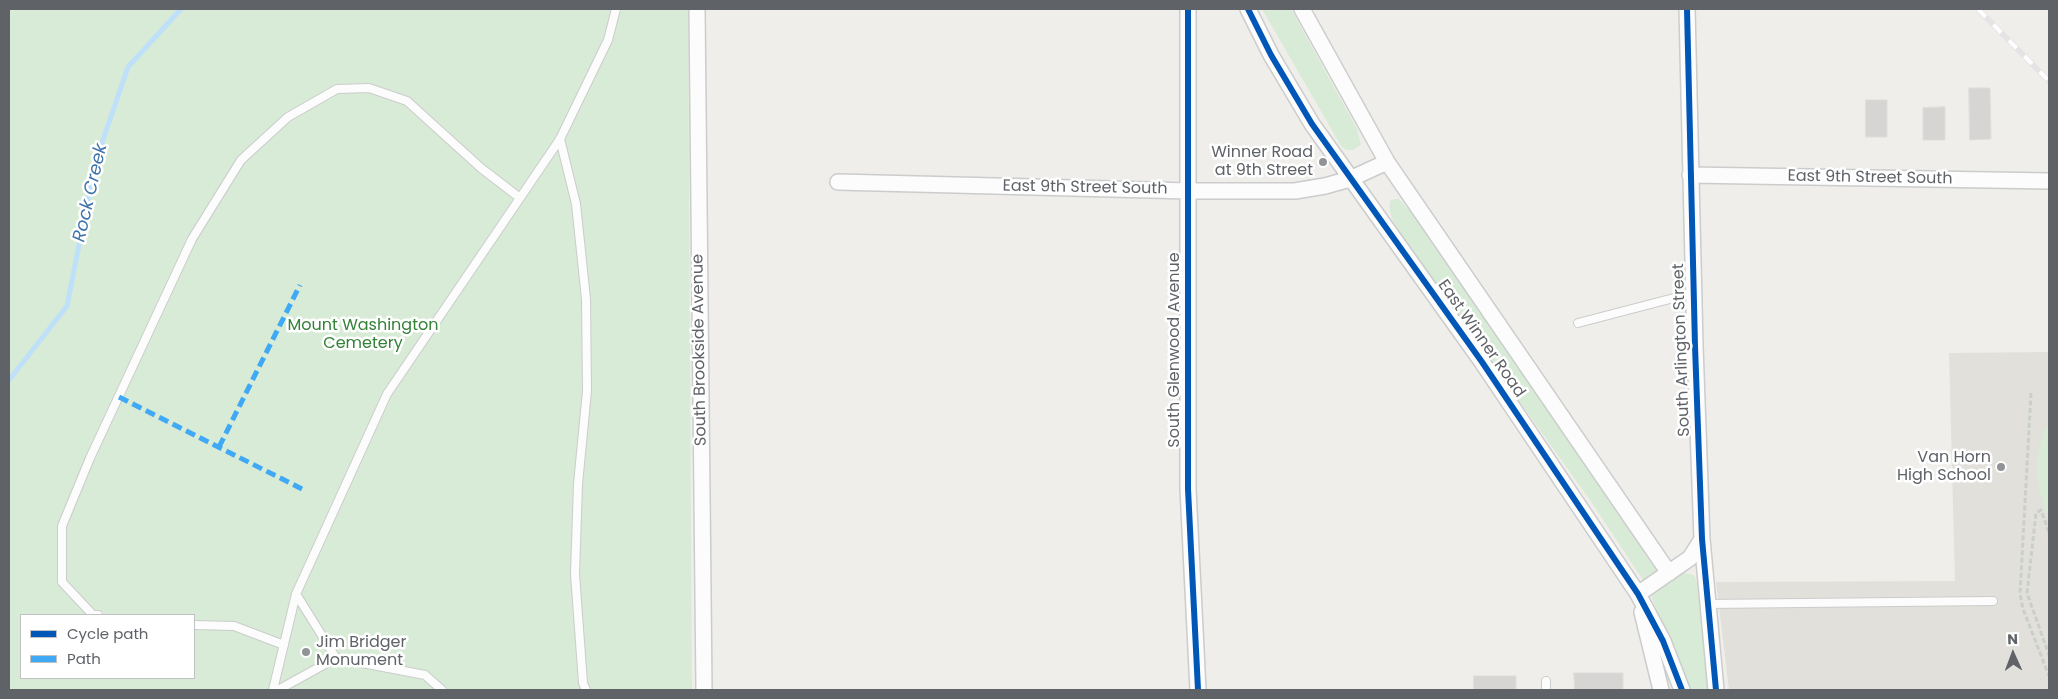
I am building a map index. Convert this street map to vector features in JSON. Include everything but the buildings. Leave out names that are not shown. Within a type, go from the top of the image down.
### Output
[{"type":"street","name":"South Brookside Avenue","points":[[697,9],[704,690]]},
{"type":"street","name":"South Glenwood Avenue","points":[[1188,9],[1188,488],[1198,690]]},
{"type":"street","name":"East Winner Road","points":[[1248,9],[1271,55],[1312,124],[1482,362],[1638,594],[1663,641],[1682,690]]},
{"type":"street","name":"East Winner Road","points":[[1302,9],[1387,162],[1670,573]]},
{"type":"street","name":"South Arlington Street","points":[[1687,9],[1693,293],[1702,539],[1716,690]]},
{"type":"street","name":"East 9th Street South","points":[[838,182],[1189,191],[1295,191],[1325,186],[1350,179],[1387,162]]},
{"type":"street","name":"East 9th Street South","points":[[1690,175],[2049,181]]},
{"type":"street","points":[[1638,594],[1690,558],[1702,539]]},
{"type":"street","name":"East Winner Road","points":[[1638,594],[1660,690]]},
{"type":"lane","points":[[273,690],[296,594],[387,394],[560,139],[608,40],[616,9]]},
{"type":"lane","points":[[94,614],[62,582],[62,526],[90,458],[192,239],[241,160],[288,117],[337,89],[368,88],[407,101],[481,168],[520,198]]},
{"type":"lane","points":[[560,139],[576,204],[586,299],[587,391],[578,484],[575,574],[583,683],[586,690]]},
{"type":"lane","points":[[1578,324],[1693,293]]},
{"type":"lane","points":[[296,594],[336,658]]},
{"type":"lane","points":[[1708,604],[1993,601]]},
{"type":"lane","points":[[195,625],[234,626],[284,646]]},
{"type":"lane","points":[[278,690],[336,658],[425,674],[442,690]]},
{"type":"lane","points":[[1546,681],[1546,690]]},
{"type":"path","points":[[2031,393],[2020,594],[2023,609],[2049,676]]},
{"type":"path","points":[[2049,532],[2041,510],[2036,513],[2027,593],[2049,655]]},
{"type":"shaded area","name":"Van Horn High School","points":[[2049,352],[2049,690],[1729,690],[1716,582],[1955,581],[1949,353]]},
{"type":"green space","name":"Mount Washington Cemetery","points":[[9,9],[688,9],[692,690],[9,690]]},
{"type":"green space","points":[[1262,9],[1291,9],[1357,129],[1361,145],[1353,150],[1346,150],[1341,146]]},
{"type":"green space","points":[[1399,199],[1414,216],[1656,567],[1657,572],[1647,580],[1643,580],[1592,503],[1401,235],[1392,219],[1390,211],[1390,201]]},
{"type":"green space","points":[[2049,422],[2049,520],[2041,495],[2037,471],[2040,447]]},
{"type":"green space","points":[[1683,573],[1694,575],[1697,583],[1709,690],[1688,690],[1652,598],[1652,593]]},
{"type":"waterway","name":"Rock Creek","points":[[9,380],[67,306],[95,163],[128,67],[181,9]]},
{"type":"railway","points":[[1978,9],[2049,81]]},
{"type":"marked path","points":[[219,447],[300,285]]},
{"type":"marked path","points":[[119,397],[302,489]]},
{"type":"cycle path","points":[[1188,9],[1188,489],[1198,690]]},
{"type":"cycle path","points":[[1248,9],[1271,55],[1312,124],[1482,362],[1638,594],[1663,641],[1682,690]]},
{"type":"cycle path","points":[[1687,9],[1695,346],[1702,539],[1716,690]]},
{"type":"place","name":"Winner Road at 9th Street","points":[[1323,162]]},
{"type":"place","name":"Van Horn High School","points":[[2001,467]]},
{"type":"place","name":"Jim Bridger Monument","points":[[306,652]]}]
